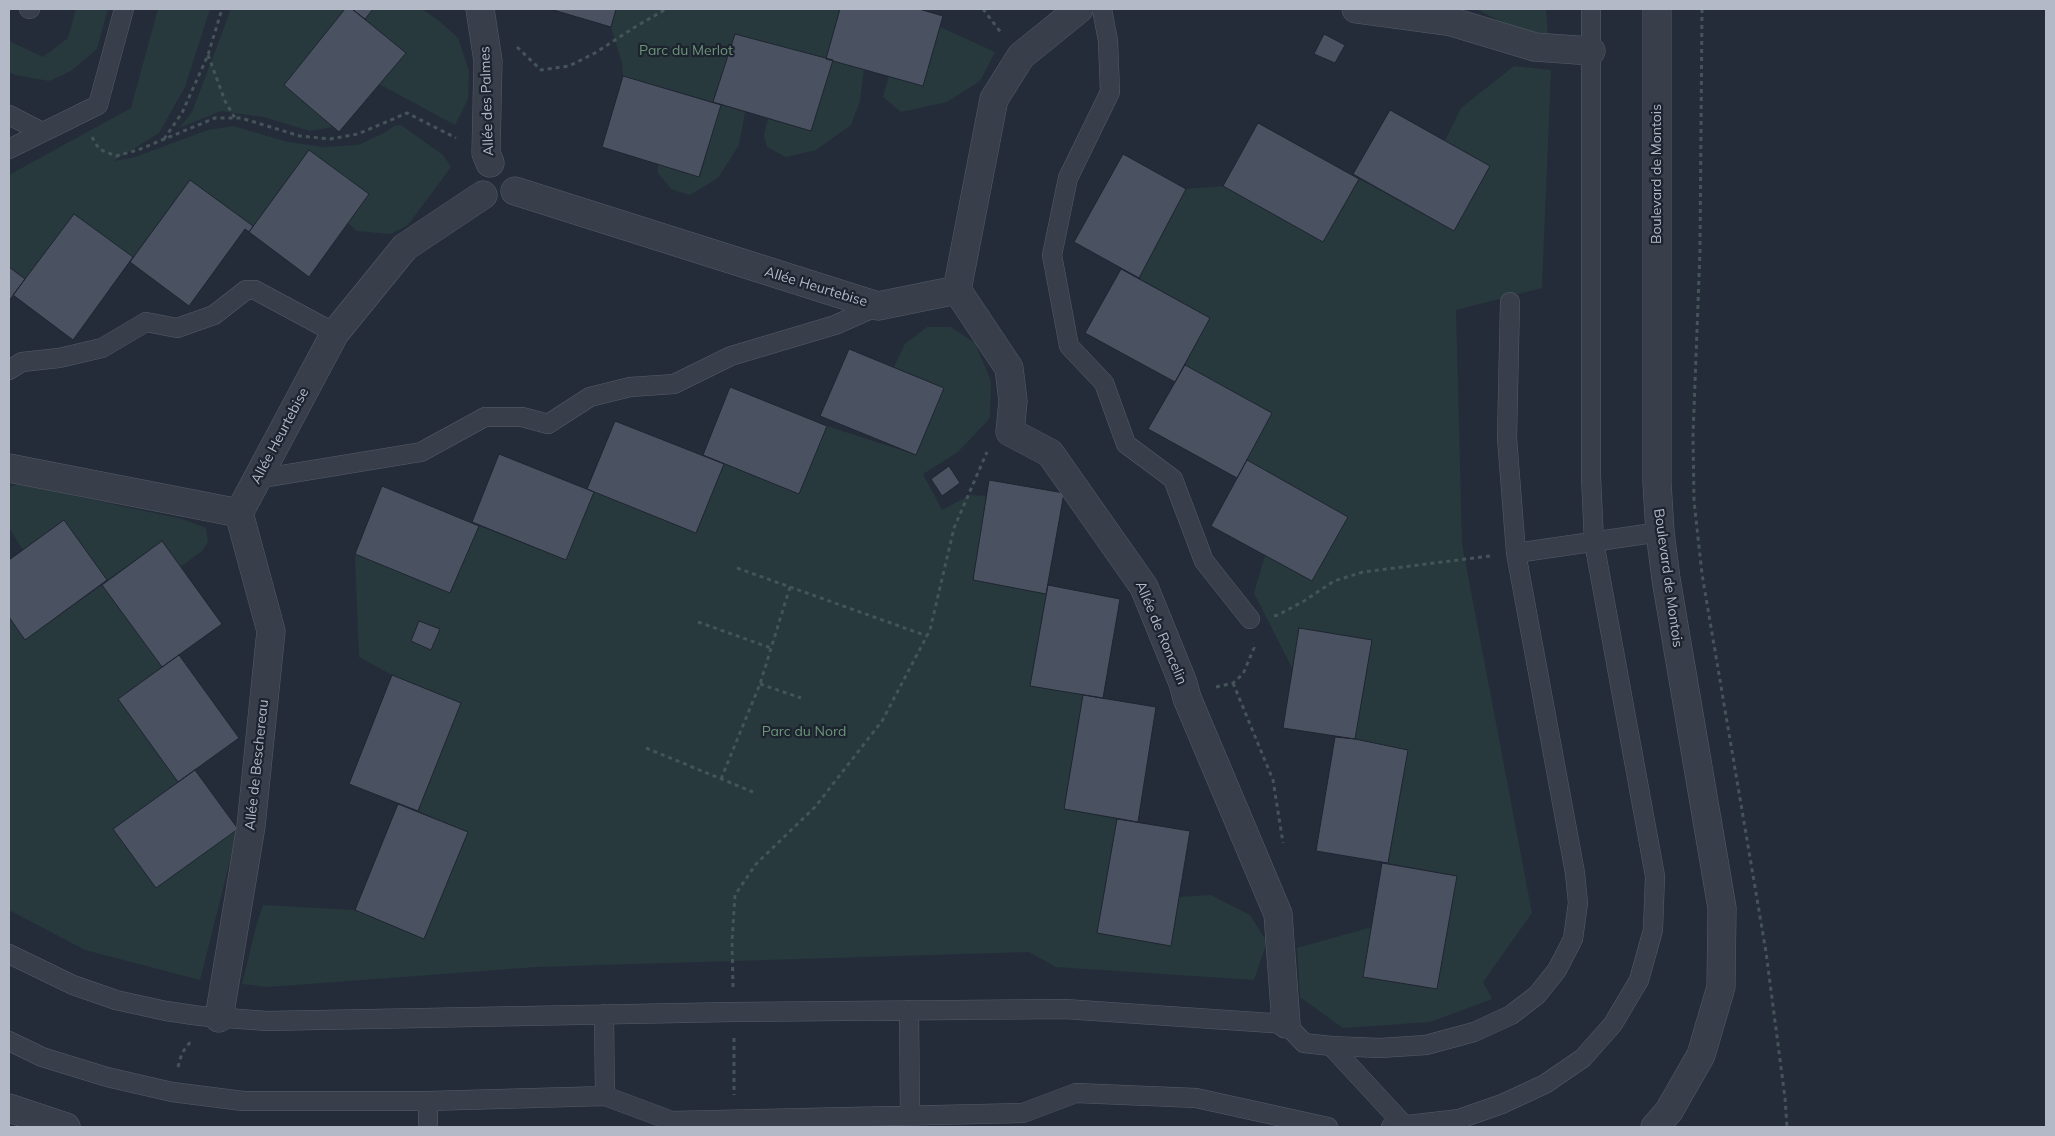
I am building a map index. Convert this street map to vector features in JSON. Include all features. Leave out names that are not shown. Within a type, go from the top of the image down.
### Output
[{"type":"street","name":"Allée des Palmes","points":[[480,9],[488,61],[488,158]]},
{"type":"street","points":[[1010,432],[1013,401],[1009,368],[957,290],[994,99],[1020,56],[1079,9]]},
{"type":"street","points":[[1356,9],[1452,22],[1535,47],[1591,51]]},
{"type":"street","name":"Boulevard de Montois","points":[[1655,1127],[1669,1112],[1701,1054],[1721,987],[1722,908],[1666,579],[1660,532],[1657,484],[1656,9]]},
{"type":"street","points":[[488,158],[506,163],[513,168],[517,175],[518,184],[515,191],[510,197],[503,200],[488,199],[482,195],[478,188],[479,173],[488,158]]},
{"type":"street","name":"Allée Heurtebise","points":[[515,191],[878,306],[957,290]]},
{"type":"street","name":"Allée Heurtebise","points":[[239,513],[335,333],[405,247],[482,195]]},
{"type":"street","name":"Allée de Roncelin","points":[[1010,432],[1050,453],[1144,587],[1183,683],[1187,698],[1278,914],[1286,1024]]},
{"type":"street","points":[[9,468],[239,513]]},
{"type":"street","name":"Allée de Beschereau","points":[[219,1018],[251,826],[271,631],[239,513]]},
{"type":"street","points":[[9,1108],[66,1127]]},
{"type":"lane","points":[[9,149],[98,105],[124,9]]},
{"type":"lane","points":[[1102,9],[1108,41],[1110,92],[1068,178],[1052,255],[1068,346],[1104,383],[1126,444],[1173,479],[1204,561],[1250,619]]},
{"type":"lane","points":[[1331,1046],[1401,1127],[1459,1119],[1502,1104],[1545,1084],[1583,1058],[1613,1024],[1639,980],[1653,930],[1654,876],[1594,542],[1591,476],[1591,9]]},
{"type":"lane","points":[[9,115],[42,132]]},
{"type":"lane","points":[[9,370],[22,362],[59,358],[102,348],[146,322],[176,328],[214,315],[246,290],[255,290],[335,333]]},
{"type":"lane","points":[[9,954],[73,984],[116,1000],[166,1011],[219,1018],[267,1021],[734,1012],[1065,1009],[1286,1024],[1304,1043],[1331,1046],[1380,1048],[1426,1045],[1474,1032],[1512,1015],[1537,995],[1557,970],[1573,938],[1578,903],[1575,873],[1516,553],[1507,438],[1510,302]]},
{"type":"lane","points":[[257,479],[421,452],[485,417],[522,417],[548,424],[590,397],[630,387],[674,384],[731,356],[835,325],[878,306]]},
{"type":"lane","points":[[1516,553],[1660,532]]},
{"type":"lane","points":[[908,1010],[910,1115]]},
{"type":"lane","points":[[604,1014],[605,1096]]},
{"type":"lane","points":[[9,1041],[42,1057],[107,1077],[172,1092],[243,1101],[428,1101],[605,1096],[672,1121],[1023,1113],[1076,1093],[1196,1098],[1328,1127]]},
{"type":"lane","points":[[428,1101],[428,1127]]},
{"type":"path","points":[[164,140],[182,113],[208,55],[222,9]]},
{"type":"path","points":[[513,42],[541,70],[569,66],[595,53],[666,9]]},
{"type":"path","points":[[1702,9],[1700,251],[1693,435],[1694,502],[1702,574],[1766,952],[1786,1098],[1787,1127]]},
{"type":"path","points":[[208,55],[225,101],[235,118]]},
{"type":"path","points":[[79,114],[99,149],[116,156],[164,140],[214,118],[241,118],[300,136],[330,139],[358,134],[407,113],[488,158]]},
{"type":"path","points":[[734,1119],[732,942],[735,895],[756,864],[815,807],[882,721],[930,630],[954,528],[987,452],[1010,432]]},
{"type":"path","points":[[1183,683],[1219,687],[1232,683],[1243,674],[1254,648],[1250,619],[1278,615],[1304,601],[1334,581],[1363,572],[1516,553]]},
{"type":"path","points":[[737,568],[927,636]]},
{"type":"path","points":[[721,780],[760,684],[790,587]]},
{"type":"path","points":[[698,622],[771,648]]},
{"type":"path","points":[[1232,683],[1273,780],[1284,846]]},
{"type":"path","points":[[760,684],[801,698]]},
{"type":"path","points":[[646,748],[753,792]]},
{"type":"path","points":[[176,1074],[182,1053],[193,1039]]},
{"type":"green space","points":[[76,9],[108,9],[97,49],[71,71],[49,81],[15,75],[9,72],[9,41],[43,57],[68,38]]},
{"type":"green space","points":[[158,9],[210,9],[185,87],[159,133],[114,161],[135,157],[208,130],[233,126],[288,142],[324,147],[358,145],[384,133],[394,126],[401,125],[443,155],[451,167],[408,225],[391,234],[357,231],[348,223],[369,194],[309,150],[253,226],[190,180],[133,257],[74,214],[25,279],[9,267],[9,175],[131,108]]},
{"type":"green space","points":[[231,9],[345,9],[285,84],[333,127],[310,131],[263,117],[221,111],[179,128],[192,112]]},
{"type":"green space","points":[[373,9],[422,9],[458,38],[469,71],[468,99],[455,125],[379,84],[405,53],[365,19]]},
{"type":"green space","name":"Parc du Merlot","points":[[616,9],[840,9],[826,58],[864,69],[860,101],[851,125],[816,150],[786,157],[767,147],[764,135],[768,119],[811,131],[735,34],[713,102],[623,76],[622,63],[611,27]]},
{"type":"green space","points":[[1477,9],[1546,9],[1548,34],[1514,29]]},
{"type":"green space","points":[[940,27],[995,52],[980,81],[947,102],[901,112],[883,97],[889,76],[923,86]]},
{"type":"green space","points":[[1514,66],[1551,70],[1542,288],[1456,310],[1462,544],[1532,913],[1483,982],[1492,999],[1430,1022],[1343,1028],[1300,997],[1297,948],[1372,927],[1457,876],[1388,863],[1408,750],[1355,739],[1372,640],[1300,628],[1293,670],[1254,593],[1265,556],[1312,581],[1348,517],[1247,460],[1272,413],[1185,365],[1210,318],[1139,278],[1186,189],[1223,186],[1323,242],[1359,179],[1454,231],[1490,166],[1445,141],[1461,108]]},
{"type":"green space","points":[[721,105],[745,112],[739,145],[718,178],[690,195],[671,189],[658,173],[658,164],[699,177]]},
{"type":"green space","name":"Parc du Nord","points":[[927,327],[951,327],[975,343],[991,381],[990,418],[958,452],[923,474],[942,510],[970,495],[987,496],[973,580],[1046,594],[1030,686],[1083,695],[1064,809],[1117,819],[1097,933],[1179,897],[1211,895],[1250,915],[1267,942],[1254,980],[1056,967],[1029,952],[537,967],[268,987],[242,984],[263,905],[355,910],[424,939],[468,832],[418,811],[461,703],[392,675],[359,657],[355,554],[450,593],[479,526],[566,560],[594,492],[696,532],[724,464],[799,494],[827,426],[916,455],[944,388],[894,367],[905,344]]},
{"type":"green space","points":[[18,484],[182,519],[206,528],[208,542],[202,551],[180,567],[162,541],[107,580],[64,520],[23,550],[9,528],[9,487]]},
{"type":"green space","points":[[102,585],[163,666],[118,699],[178,782],[113,829],[156,888],[238,829],[200,980],[85,950],[9,910],[9,617],[25,640]]},
{"type":"building","points":[[345,9],[352,9],[406,53],[339,132],[284,85]]},
{"type":"building","points":[[352,9],[373,9],[365,19]]},
{"type":"building","points":[[550,9],[616,9],[611,27]]},
{"type":"building","points":[[840,9],[919,9],[943,16],[923,86],[826,59]]},
{"type":"building","points":[[735,34],[833,60],[811,131],[713,102]]},
{"type":"building","points":[[1324,34],[1345,45],[1335,63],[1314,54]]},
{"type":"building","points":[[623,76],[721,105],[699,177],[602,147]]},
{"type":"building","points":[[1390,110],[1490,166],[1454,231],[1353,174]]},
{"type":"building","points":[[1258,123],[1359,179],[1323,242],[1223,186]]},
{"type":"building","points":[[309,150],[369,194],[309,277],[249,232]]},
{"type":"building","points":[[1123,154],[1186,189],[1139,278],[1074,242]]},
{"type":"building","points":[[190,180],[253,226],[249,232],[245,229],[189,306],[130,262]]},
{"type":"building","points":[[74,214],[133,257],[73,340],[13,295]]},
{"type":"building","points":[[9,267],[25,279],[9,301]]},
{"type":"building","points":[[1121,269],[1210,318],[1175,382],[1085,333]]},
{"type":"building","points":[[849,349],[944,388],[916,455],[820,416]]},
{"type":"building","points":[[1185,365],[1272,413],[1237,478],[1148,429]]},
{"type":"building","points":[[730,387],[827,426],[799,494],[703,455]]},
{"type":"building","points":[[615,421],[724,464],[696,533],[587,489]]},
{"type":"building","points":[[499,454],[594,492],[566,560],[472,522]]},
{"type":"building","points":[[1247,460],[1348,517],[1312,581],[1211,526]]},
{"type":"building","points":[[949,466],[960,483],[942,496],[931,479]]},
{"type":"building","points":[[989,480],[1064,493],[1046,594],[973,580]]},
{"type":"building","points":[[382,486],[479,526],[450,593],[355,554]]},
{"type":"building","points":[[64,520],[107,580],[25,640],[9,617],[9,560]]},
{"type":"building","points":[[162,541],[222,624],[162,667],[102,585]]},
{"type":"building","points":[[1048,585],[1120,599],[1103,698],[1030,686]]},
{"type":"building","points":[[419,621],[440,629],[431,650],[411,641]]},
{"type":"building","points":[[1299,628],[1372,640],[1355,739],[1283,728]]},
{"type":"building","points":[[179,655],[239,738],[178,782],[118,699]]},
{"type":"building","points":[[392,675],[461,703],[418,811],[349,784]]},
{"type":"building","points":[[1083,695],[1156,707],[1138,822],[1064,809]]},
{"type":"building","points":[[1335,737],[1355,739],[1408,750],[1388,863],[1316,851]]},
{"type":"building","points":[[195,770],[238,829],[156,888],[113,829]]},
{"type":"building","points":[[398,804],[468,832],[424,939],[355,910]]},
{"type":"building","points":[[1117,819],[1190,831],[1171,946],[1097,933]]},
{"type":"building","points":[[1382,863],[1457,876],[1437,989],[1363,977]]}]
